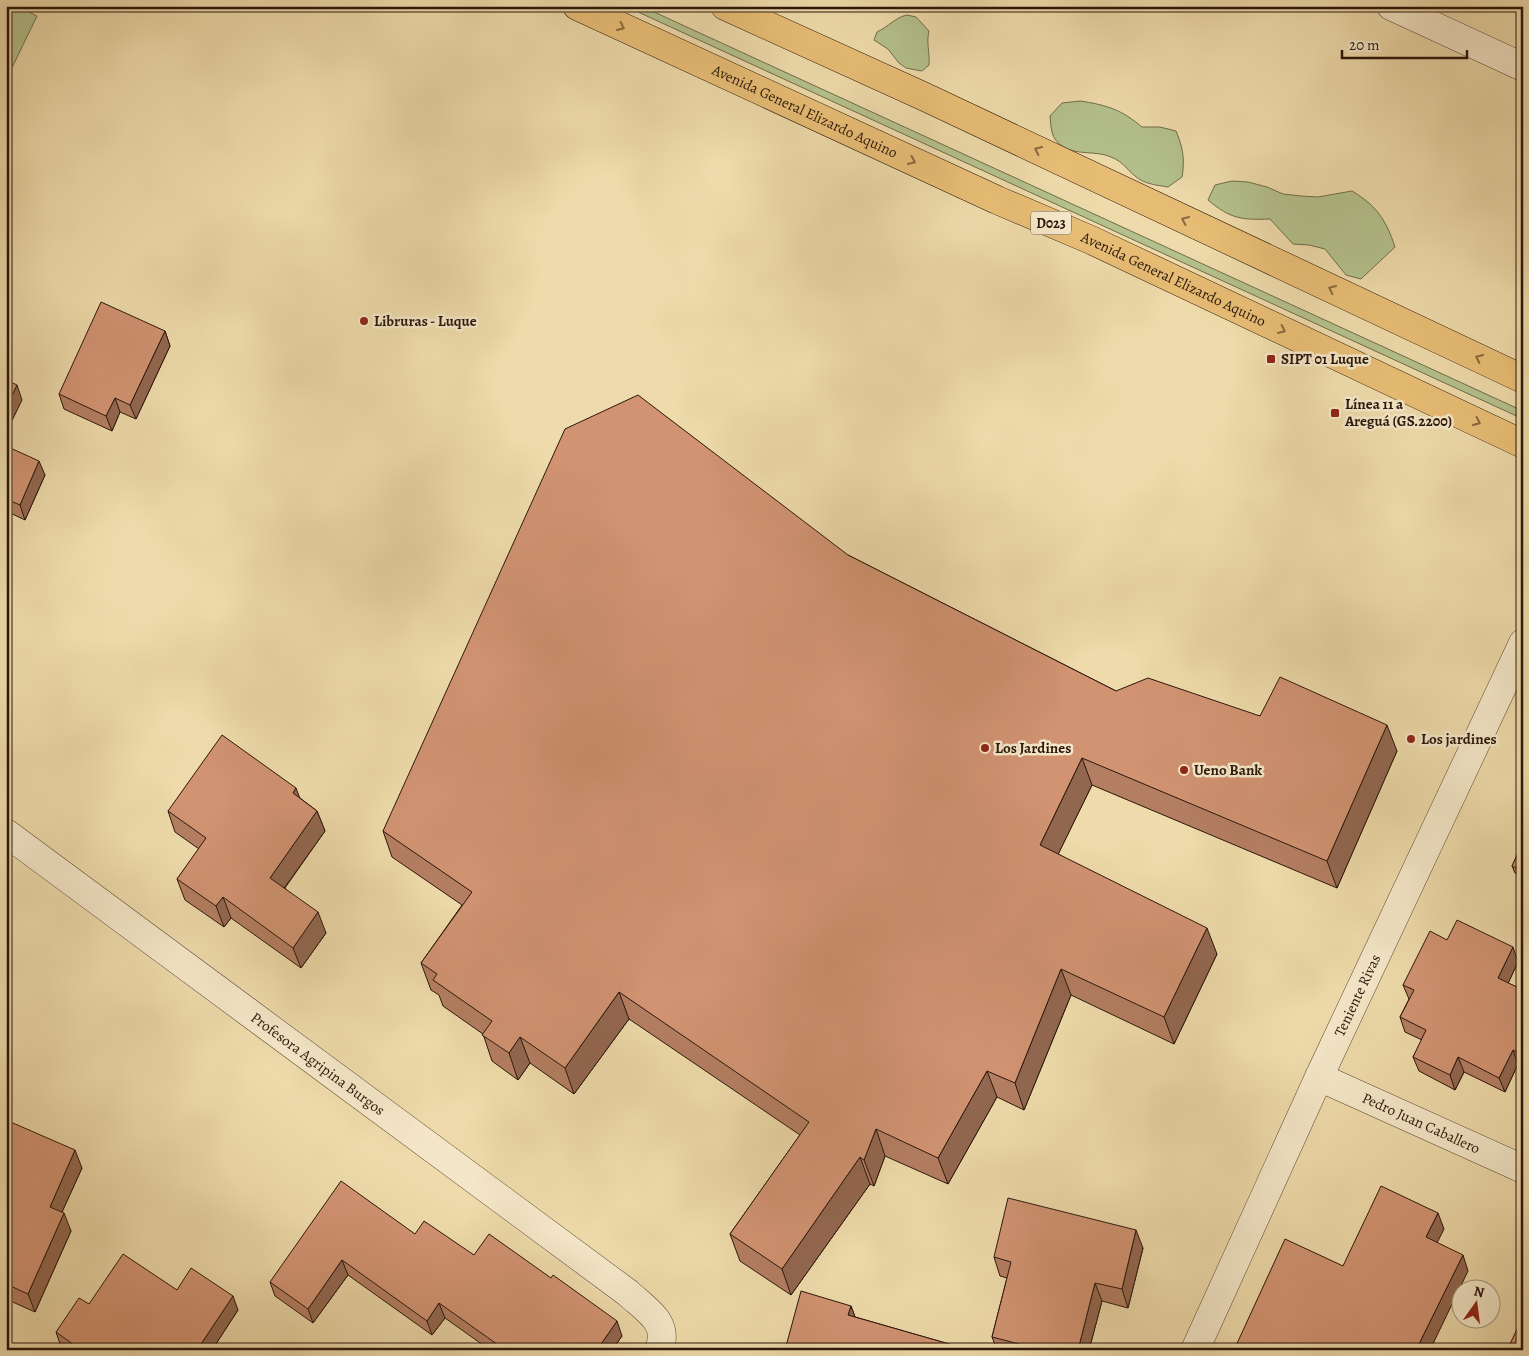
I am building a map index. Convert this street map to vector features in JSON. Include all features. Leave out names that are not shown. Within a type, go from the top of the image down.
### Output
[{"type":"main road","name":"Avenida General Elizardo Aquino","points":[[577,6],[997,200],[1091,240],[1523,444]]},
{"type":"main road","points":[[725,6],[925,97],[1523,379]]},
{"type":"street","points":[[1391,6],[1523,67]]},
{"type":"street","name":"Teniente Rivas","points":[[1195,1350],[1319,1077],[1523,644]]},
{"type":"street","name":"Profesora Agripina Burgos","points":[[6,833],[628,1293],[661,1325],[663,1340],[659,1350]]},
{"type":"street","name":"Pedro Juan Caballero","points":[[1319,1077],[1523,1169]]},
{"type":"green space","points":[[6,6],[16,6],[37,16],[6,80]]},
{"type":"green space","points":[[625,6],[641,6],[1523,411],[1523,419]]},
{"type":"green space","points":[[907,15],[916,17],[929,31],[929,65],[922,71],[906,68],[899,63],[888,49],[874,40],[877,32]]},
{"type":"green space","points":[[1080,101],[1114,109],[1128,116],[1142,127],[1160,127],[1176,131],[1183,154],[1182,177],[1168,187],[1150,184],[1139,179],[1116,159],[1105,155],[1074,151],[1062,146],[1054,137],[1050,116],[1062,103]]},
{"type":"green space","points":[[1232,181],[1248,182],[1283,194],[1301,196],[1318,197],[1352,191],[1368,202],[1380,214],[1395,247],[1361,279],[1346,275],[1325,249],[1293,244],[1270,219],[1251,219],[1230,215],[1208,200],[1215,185]]},
{"type":"building","points":[[101,302],[165,331],[130,405],[115,398],[106,416],[59,394]]},
{"type":"building","points":[[6,380],[17,385],[6,408]]},
{"type":"building","points":[[638,395],[848,555],[1116,691],[1148,678],[1260,716],[1280,677],[1387,725],[1327,861],[1082,758],[1040,845],[1207,928],[1164,1017],[1061,969],[1015,1083],[987,1071],[938,1158],[876,1129],[864,1160],[860,1157],[782,1269],[730,1234],[809,1122],[619,992],[565,1068],[520,1037],[509,1053],[482,1035],[492,1021],[433,980],[437,974],[421,963],[472,892],[383,831],[565,429]]},
{"type":"building","points":[[6,446],[39,461],[20,505],[6,499]]},
{"type":"building","points":[[222,735],[296,788],[293,793],[317,811],[270,878],[318,912],[293,948],[223,897],[216,906],[177,879],[206,838],[168,811]]},
{"type":"building","points":[[1523,842],[1523,871],[1512,866]]},
{"type":"building","points":[[1457,920],[1513,947],[1498,978],[1523,990],[1523,1055],[1513,1050],[1499,1078],[1458,1057],[1450,1075],[1413,1057],[1426,1030],[1400,1017],[1414,990],[1403,985],[1430,931],[1447,940]]},
{"type":"building","points":[[6,1120],[75,1150],[50,1207],[64,1213],[28,1294],[6,1284]]},
{"type":"building","points":[[341,1181],[415,1234],[424,1221],[474,1255],[489,1234],[551,1278],[553,1275],[617,1321],[597,1350],[499,1350],[501,1347],[439,1303],[427,1321],[342,1260],[308,1309],[270,1282]]},
{"type":"building","points":[[1381,1186],[1438,1213],[1426,1237],[1463,1255],[1416,1350],[1234,1350],[1285,1239],[1343,1266]]},
{"type":"building","points":[[1008,1198],[1136,1230],[1122,1289],[1095,1283],[1078,1350],[1042,1350],[992,1337],[1011,1262],[994,1257]]},
{"type":"building","points":[[123,1254],[177,1290],[191,1268],[233,1296],[201,1344],[209,1350],[81,1350],[56,1332],[79,1298],[89,1304]]},
{"type":"building","points":[[801,1291],[851,1306],[848,1315],[970,1350],[834,1350],[812,1344],[808,1350],[785,1350]]},
{"type":"building","points":[[1523,1317],[1523,1350],[1507,1350]]},
{"type":"place","name":"Libruras - Luque","points":[[364,321]]},
{"type":"place","name":"SIPT 01 Luque","points":[[1271,359]]},
{"type":"place","name":"Línea 11 a Areguá (GS.2200)","points":[[1335,413]]},
{"type":"place","name":"Los jardines","points":[[1411,739]]},
{"type":"place","name":"Los Jardines","points":[[985,748]]},
{"type":"place","name":"Ueno Bank","points":[[1184,770]]}]
